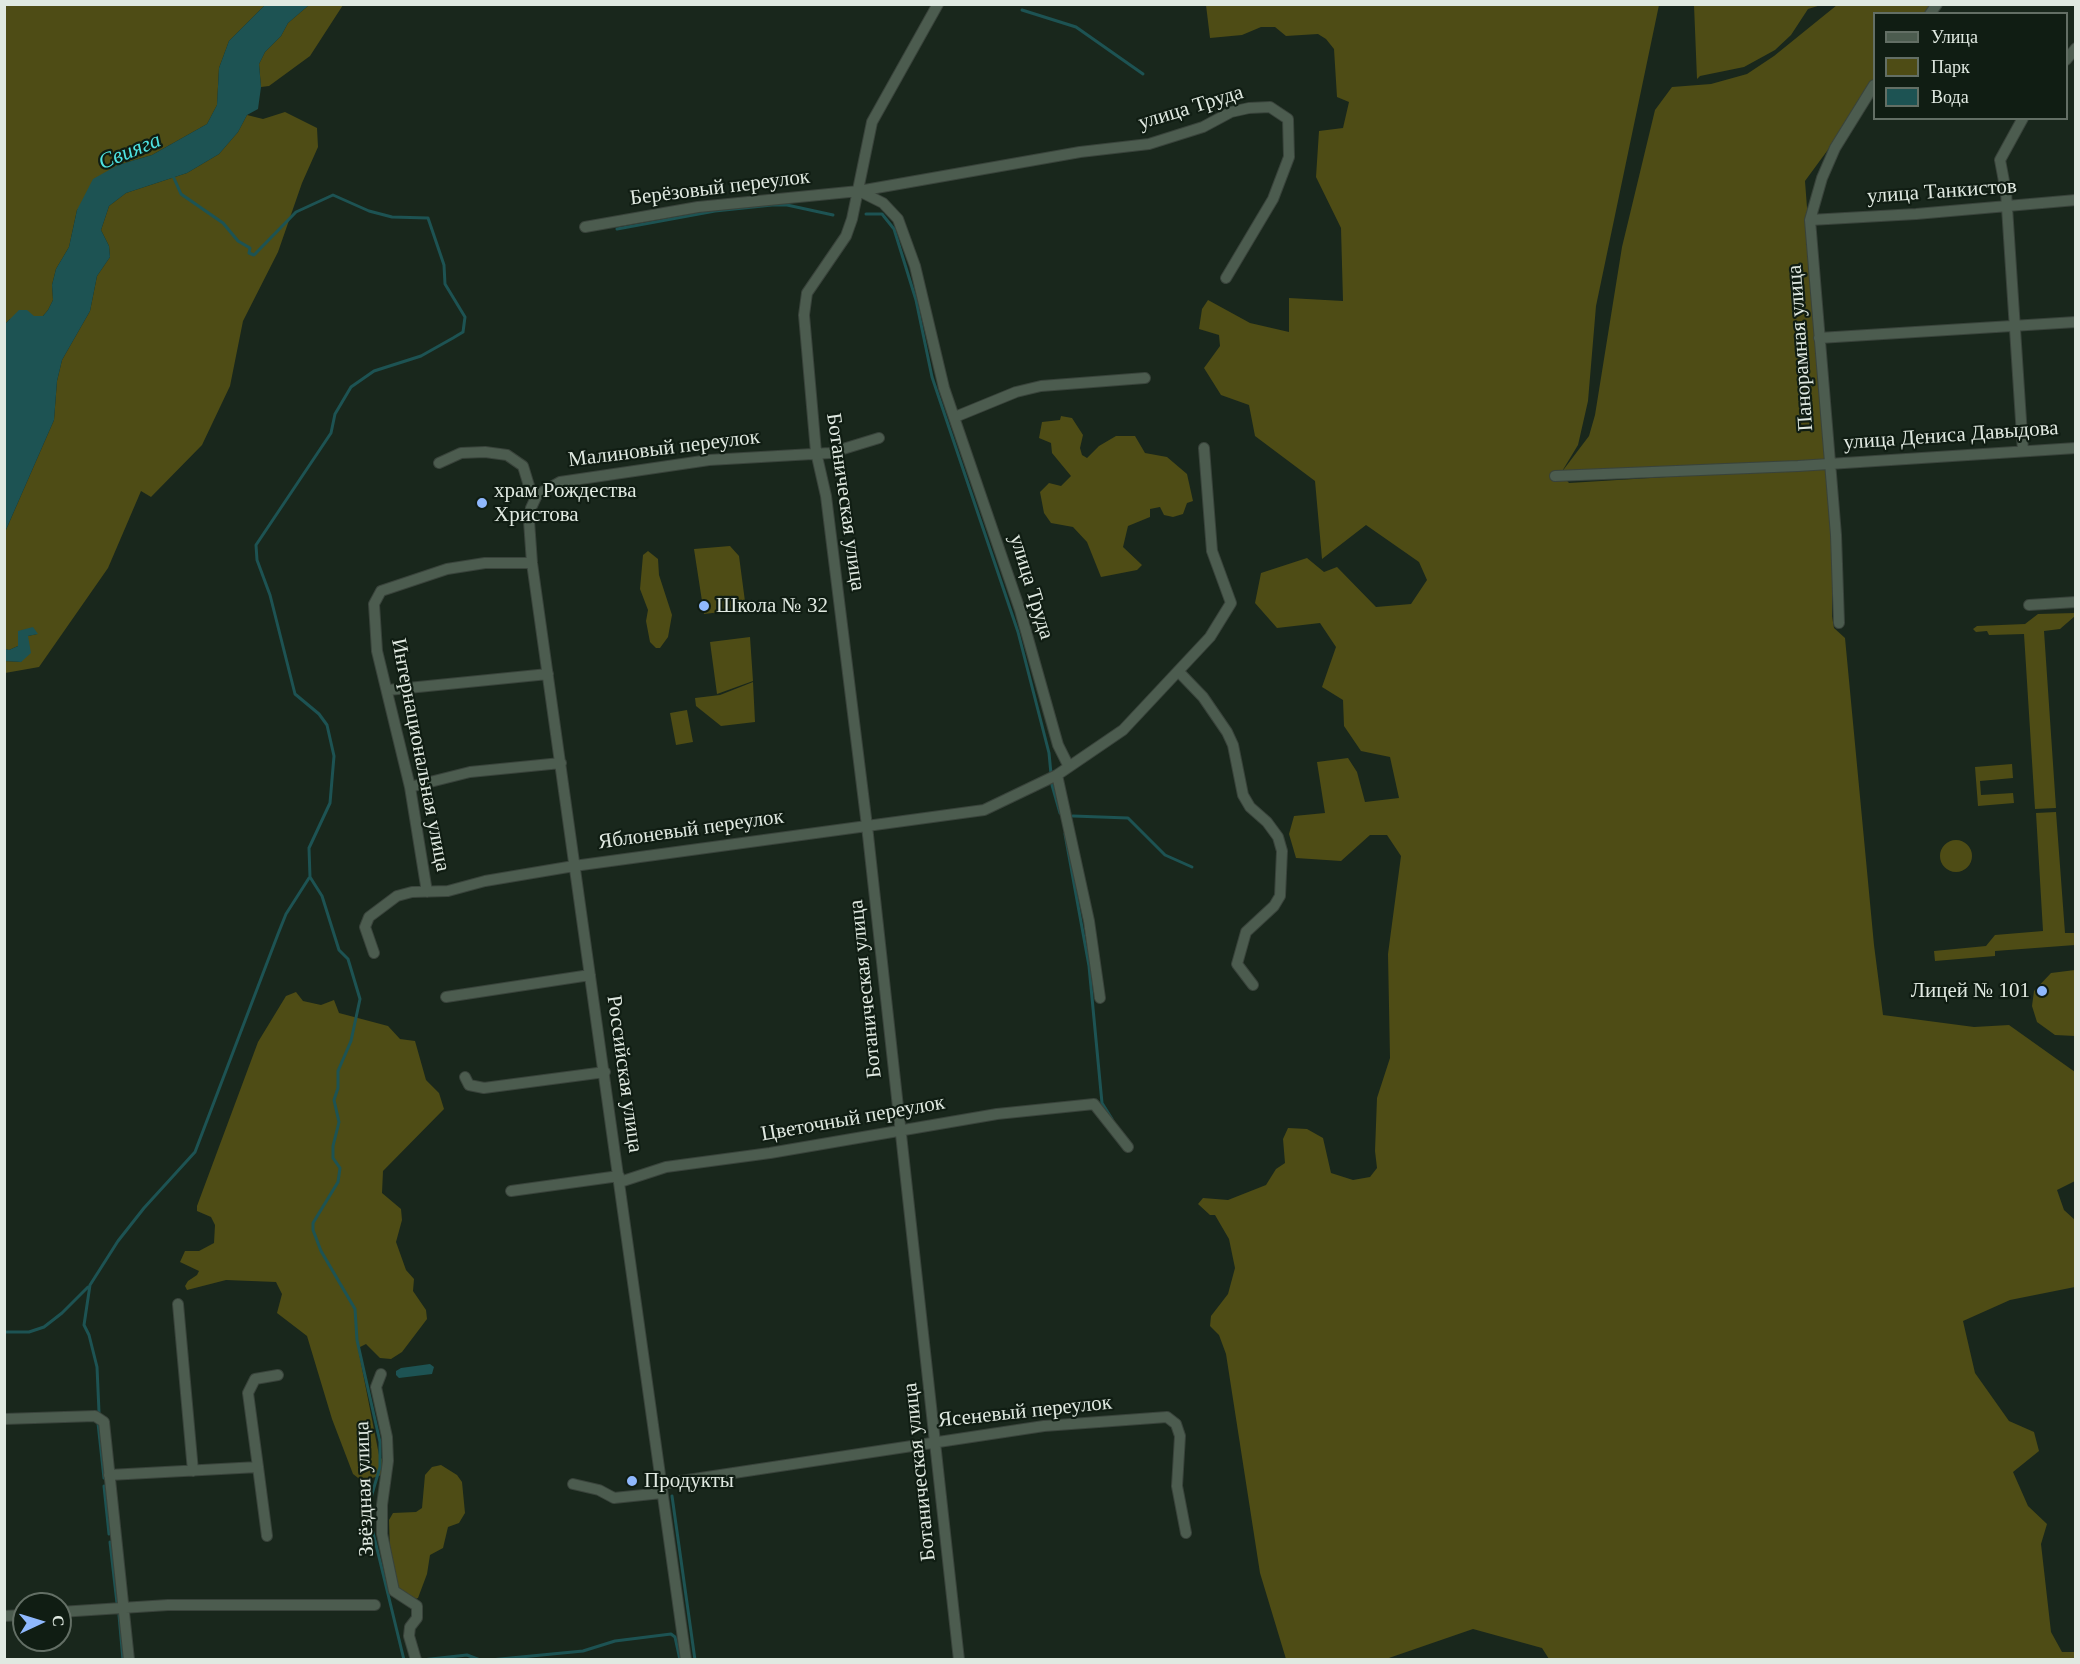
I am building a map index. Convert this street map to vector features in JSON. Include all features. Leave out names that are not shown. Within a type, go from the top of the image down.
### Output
[{"type":"street","points":[[859,191],[872,122],[938,4]]},
{"type":"street","name":"Панорамная улица","points":[[1839,623],[1830,464],[1810,220],[1822,178],[1835,148],[1873,88]]},
{"type":"street","name":"улица Труда","points":[[859,191],[1080,152],[1149,144],[1203,127],[1231,112],[1249,108],[1270,108],[1288,119],[1289,157],[1279,188],[1226,278]]},
{"type":"street","points":[[2023,120],[2000,160],[2004,177],[2023,451]]},
{"type":"street","name":"Берёзовый переулок","points":[[585,227],[698,207],[859,191]]},
{"type":"street","name":"улица Труда","points":[[859,191],[883,203],[898,219],[918,275],[944,388],[1020,610],[1058,745],[1069,767]]},
{"type":"street","name":"Ботаническая улица","points":[[859,191],[846,236],[807,293],[804,315],[816,452],[826,496],[867,826],[959,1659]]},
{"type":"street","name":"улица Танкистов","points":[[1810,220],[2076,200]]},
{"type":"street","points":[[1819,338],[2076,322]]},
{"type":"street","points":[[955,417],[1016,393],[1041,386],[1109,378],[1145,378]]},
{"type":"street","name":"Малиновый переулок","points":[[537,495],[560,482],[709,460],[816,452],[831,453],[879,438]]},
{"type":"street","name":"Яблоневый переулок","points":[[374,953],[365,927],[369,917],[397,896],[427,891],[448,891],[485,881],[574,866],[984,810],[1057,775],[1123,730],[1209,637],[1231,603],[1212,551],[1204,448]]},
{"type":"street","name":"улица Дениса Давыдова","points":[[1555,476],[1830,464],[2076,448]]},
{"type":"street","points":[[439,463],[461,453],[485,452],[507,455],[523,466],[530,489],[537,495]]},
{"type":"street","name":"Российская улица","points":[[537,495],[531,508],[529,521],[532,563],[686,1659]]},
{"type":"street","name":"Интернациональная улица","points":[[427,891],[410,787],[377,651],[374,604],[381,591],[447,569],[485,563],[532,563]]},
{"type":"street","points":[[2029,605],[2076,602]]},
{"type":"street","points":[[1178,671],[1203,697],[1227,732],[1233,745],[1243,795],[1250,807],[1268,822],[1278,837],[1282,851],[1280,896],[1274,906],[1246,932],[1237,964],[1253,985]]},
{"type":"street","points":[[388,690],[548,674]]},
{"type":"street","points":[[410,787],[470,772],[561,763]]},
{"type":"street","points":[[1057,775],[1089,921],[1100,998]]},
{"type":"street","points":[[446,998],[590,975]]},
{"type":"street","points":[[465,1077],[469,1085],[484,1088],[605,1072]]},
{"type":"street","name":"Цветочный переулок","points":[[511,1191],[620,1179],[666,1167],[997,1114],[1094,1104],[1128,1147]]},
{"type":"street","points":[[178,1304],[193,1471]]},
{"type":"street","name":"Звёздная улица","points":[[381,1374],[376,1387],[387,1437],[388,1461],[382,1505],[382,1534],[394,1591],[417,1606],[417,1618],[410,1627],[409,1636],[416,1659]]},
{"type":"street","points":[[267,1536],[248,1393],[255,1379],[278,1375]]},
{"type":"street","points":[[4,1419],[94,1416],[104,1422],[129,1659]]},
{"type":"street","name":"Ясеневый переулок","points":[[573,1484],[599,1490],[614,1498],[936,1441],[1044,1426],[1167,1418],[1176,1424],[1180,1436],[1177,1486],[1186,1533]]},
{"type":"street","points":[[109,1475],[258,1467]]},
{"type":"street","points":[[72,1611],[328,1603],[349,1607],[375,1605]]},
{"type":"green space","points":[[1694,4],[1821,5],[1808,9],[1791,35],[1775,50],[1744,67],[1700,76],[1697,79]]},
{"type":"green space","points":[[5,5],[265,5],[229,41],[219,68],[217,105],[207,124],[152,155],[118,165],[77,210],[69,247],[56,269],[52,285],[53,300],[48,310],[43,316],[10,319],[5,324]]},
{"type":"green space","points":[[309,5],[343,5],[310,56],[269,86],[261,87],[259,64],[265,52],[281,36],[288,23]]},
{"type":"green space","points":[[1206,5],[1659,5],[1596,306],[1588,401],[1578,445],[1561,473],[1589,436],[1595,415],[1622,247],[1655,110],[1672,87],[1711,84],[1747,74],[1774,56],[1837,5],[1935,5],[1930,12],[1873,12],[1873,88],[1805,181],[1826,461],[1563,476],[1569,483],[1827,467],[1832,535],[1832,616],[1834,628],[1845,638],[1874,945],[1883,1015],[1974,1027],[2009,1025],[2075,1072],[2075,1181],[2057,1190],[2064,1210],[2075,1220],[2075,1287],[2010,1300],[1963,1321],[1975,1373],[2009,1421],[2034,1432],[2039,1451],[2013,1472],[2028,1506],[2047,1524],[2041,1544],[2051,1632],[2062,1652],[2075,1652],[2075,1659],[1549,1659],[1542,1648],[1473,1629],[1386,1659],[1286,1659],[1260,1573],[1226,1354],[1219,1335],[1210,1326],[1211,1316],[1228,1294],[1235,1268],[1229,1239],[1215,1215],[1210,1215],[1198,1204],[1203,1198],[1228,1200],[1266,1185],[1276,1169],[1285,1163],[1283,1139],[1288,1128],[1307,1129],[1323,1138],[1331,1173],[1353,1180],[1370,1177],[1377,1168],[1375,1151],[1377,1098],[1390,1058],[1388,954],[1401,856],[1387,835],[1370,835],[1341,861],[1296,858],[1289,834],[1294,816],[1325,813],[1317,762],[1348,758],[1357,772],[1365,802],[1399,798],[1390,757],[1361,751],[1344,726],[1343,700],[1322,687],[1336,647],[1320,623],[1277,628],[1255,603],[1261,573],[1307,558],[1324,572],[1337,567],[1376,607],[1411,604],[1427,580],[1419,562],[1366,525],[1322,559],[1315,481],[1255,436],[1249,405],[1221,395],[1204,368],[1220,346],[1219,335],[1199,329],[1202,309],[1208,300],[1250,323],[1289,332],[1289,298],[1343,301],[1341,228],[1316,177],[1319,131],[1343,128],[1349,102],[1337,97],[1334,49],[1326,39],[1318,34],[1286,36],[1275,27],[1261,27],[1242,35],[1210,38]]},
{"type":"green space","points":[[285,112],[317,128],[318,147],[302,183],[278,252],[243,321],[230,386],[202,445],[151,497],[141,491],[108,568],[39,667],[5,673],[5,661],[21,662],[28,644],[28,636],[37,634],[18,631],[18,646],[9,650],[5,649],[5,532],[54,420],[57,381],[62,360],[90,311],[97,276],[110,257],[109,246],[101,230],[109,206],[126,193],[187,173],[219,154],[238,132],[247,115],[263,119]]},
{"type":"green space","points":[[1061,416],[1072,418],[1083,435],[1080,448],[1082,455],[1087,458],[1099,446],[1116,436],[1135,436],[1145,453],[1167,457],[1187,474],[1193,501],[1187,503],[1183,514],[1173,517],[1164,515],[1160,507],[1150,509],[1150,517],[1128,526],[1123,547],[1142,565],[1137,570],[1101,577],[1087,542],[1073,527],[1051,523],[1044,513],[1040,492],[1049,483],[1061,486],[1071,476],[1052,453],[1051,443],[1039,438],[1042,422],[1060,420]]},
{"type":"green space","points":[[730,546],[739,556],[746,609],[704,614],[694,549]]},
{"type":"green space","points":[[648,551],[658,559],[659,575],[672,615],[668,637],[660,648],[656,648],[650,642],[646,621],[648,610],[640,589],[643,555]]},
{"type":"green space","points":[[2075,613],[2075,616],[2060,629],[2044,631],[2056,808],[2035,809],[2024,634],[1989,635],[1987,631],[1976,632],[1973,629],[1977,626],[2025,624],[2038,614]]},
{"type":"green space","points":[[750,637],[753,681],[717,694],[710,642]]},
{"type":"green space","points":[[753,682],[755,722],[721,726],[696,706],[695,698],[720,695]]},
{"type":"green space","points":[[687,710],[693,742],[676,745],[670,713]]},
{"type":"green space","points":[[2012,764],[2013,778],[1980,781],[1981,795],[2013,793],[2014,803],[1978,806],[1975,767]]},
{"type":"green space","points":[[2056,812],[2065,933],[2075,933],[2075,945],[1995,951],[1995,956],[1935,961],[1934,951],[1986,946],[1995,935],[2043,931],[2036,813]]},
{"type":"green space","points":[[1956,840],[1967,845],[1972,856],[1967,867],[1956,872],[1945,867],[1940,856],[1945,845]]},
{"type":"green space","points":[[2075,970],[2075,1036],[2055,1035],[2037,1022],[2032,1006],[2034,991],[2051,973]]},
{"type":"green space","points":[[296,992],[303,1001],[321,1005],[334,1000],[339,1013],[388,1026],[400,1039],[415,1041],[426,1080],[439,1093],[444,1109],[383,1171],[382,1193],[401,1209],[402,1220],[396,1242],[406,1270],[414,1279],[413,1291],[426,1310],[427,1319],[402,1352],[391,1359],[380,1358],[366,1344],[358,1348],[379,1455],[384,1462],[382,1475],[362,1481],[353,1474],[332,1419],[307,1336],[277,1313],[282,1294],[276,1282],[226,1280],[187,1290],[185,1286],[188,1281],[199,1271],[180,1262],[185,1251],[199,1251],[214,1243],[215,1225],[211,1217],[197,1211],[197,1206],[258,1042],[286,996]]},
{"type":"green space","points":[[441,1465],[457,1475],[462,1482],[465,1513],[459,1523],[448,1527],[443,1548],[430,1555],[427,1574],[418,1598],[406,1603],[401,1597],[390,1554],[389,1520],[393,1513],[416,1512],[422,1508],[425,1475],[432,1467]]},
{"type":"water","points":[[265,5],[309,5],[288,23],[281,36],[265,52],[259,64],[261,87],[258,109],[247,115],[238,132],[219,154],[187,173],[126,193],[109,206],[101,230],[109,246],[110,257],[97,276],[90,311],[62,360],[57,381],[54,420],[5,532],[5,324],[19,310],[27,310],[34,316],[43,316],[48,310],[53,300],[52,285],[56,269],[69,247],[77,210],[93,179],[118,165],[152,155],[207,124],[217,105],[219,68],[229,41]]},
{"type":"water","points":[[33,627],[38,634],[28,636],[31,653],[21,662],[5,661],[5,649],[9,650],[18,646],[18,631]]},
{"type":"water","points":[[430,1364],[434,1367],[432,1374],[399,1378],[396,1375],[396,1371],[401,1368]]},
{"type":"waterway","points":[[1022,10],[1076,27],[1143,74]]},
{"type":"waterway","points":[[173,176],[181,194],[223,223],[238,241],[250,248],[249,253],[254,255],[296,212],[333,195],[369,211],[392,217],[428,218],[444,265],[445,284],[465,317],[463,332],[421,356],[374,371],[351,387],[335,414],[331,433],[256,545],[257,560],[270,595],[295,694],[319,714],[327,725],[334,756],[330,803],[309,848],[310,877],[322,896],[339,950],[348,959],[360,999],[351,1041],[338,1071],[338,1088],[334,1100],[339,1122],[333,1146],[333,1158],[340,1168],[338,1182],[313,1223],[313,1230],[321,1251],[355,1309],[357,1340],[380,1442],[380,1467],[370,1501],[370,1520],[404,1660]]},
{"type":"waterway","points":[[617,229],[715,211],[772,205],[787,205],[833,215]]},
{"type":"waterway","points":[[866,214],[882,214],[894,229],[916,300],[932,377],[1018,632],[1049,753],[1051,774]]},
{"type":"waterway","points":[[1052,785],[1060,813]]},
{"type":"waterway","points":[[1073,816],[1128,818],[1165,855],[1192,867]]},
{"type":"waterway","points":[[1065,834],[1089,966],[1102,1103],[1112,1119]]},
{"type":"waterway","points":[[99,1412],[97,1367],[89,1335],[84,1325],[90,1285],[118,1241],[144,1208],[195,1152],[286,914],[309,878]]},
{"type":"waterway","points":[[4,1332],[29,1332],[44,1327],[88,1287]]},
{"type":"waterway","points":[[98,1423],[104,1478]]},
{"type":"waterway","points":[[104,1486],[109,1534]]},
{"type":"waterway","points":[[672,1496],[695,1660]]},
{"type":"waterway","points":[[110,1542],[117,1603]]},
{"type":"waterway","points":[[119,1615],[123,1660]]},
{"type":"waterway","points":[[490,1660],[583,1651],[615,1641],[671,1634],[675,1637],[680,1660]]},
{"type":"waterway","points":[[422,1660],[467,1655],[480,1660]]},
{"type":"place","name":"храм Рождества Христова","points":[[482,503]]},
{"type":"place","name":"Школа № 32","points":[[704,606]]},
{"type":"place","name":"Лицей № 101","points":[[2042,991]]},
{"type":"place","name":"Продукты","points":[[632,1481]]},
{"type":"water label","name":"Свияга","points":[[130,152]]}]
